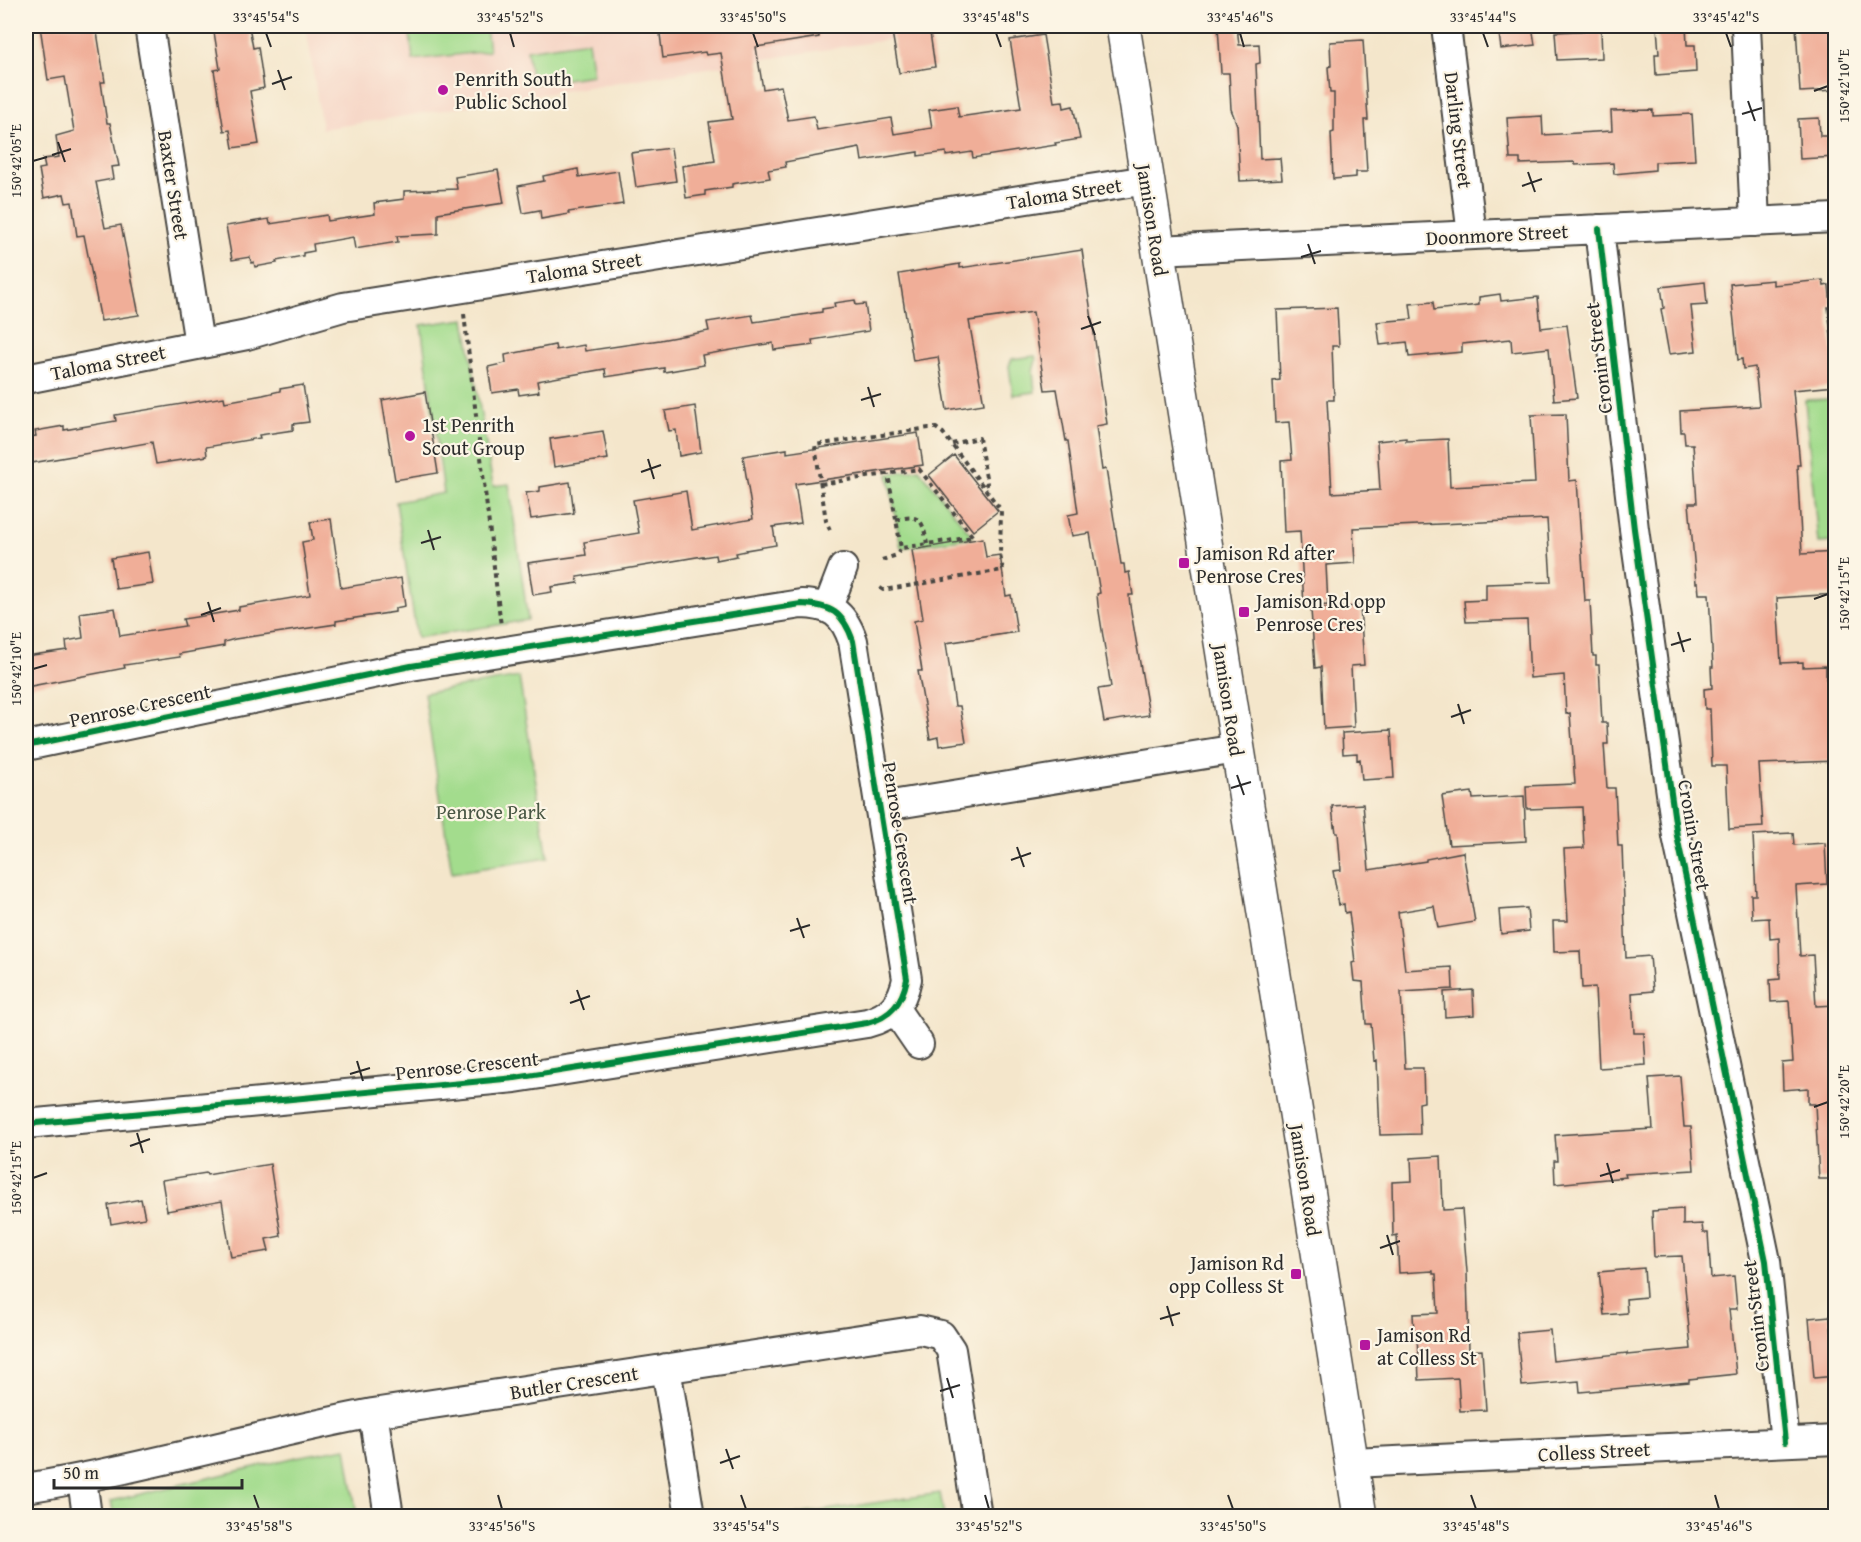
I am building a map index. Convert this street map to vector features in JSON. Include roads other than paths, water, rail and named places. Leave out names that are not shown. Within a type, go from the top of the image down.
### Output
[{"type":"main road","name":"Jamison Road","points":[[1123,26],[1360,1516]]},
{"type":"street","name":"Baxter Street","points":[[149,26],[199,344]]},
{"type":"street","name":"Darling Street","points":[[1446,26],[1472,235]]},
{"type":"street","points":[[1746,26],[1755,222]]},
{"type":"street","name":"Taloma Street","points":[[26,379],[248,335],[343,307],[1147,180]]},
{"type":"street","name":"Doonmore Street","points":[[1158,250],[1836,219]]},
{"type":"street","name":"Cronin Street","points":[[1599,229],[1634,529],[1677,836],[1766,1261],[1785,1442]]},
{"type":"street","points":[[828,607],[843,568]]},
{"type":"street","name":"Penrose Crescent","points":[[26,746],[411,666],[801,604],[828,607],[843,620],[853,641],[906,966],[904,989],[895,1009],[886,1016],[867,1023],[515,1078],[26,1124]]},
{"type":"street","name":"Penrose Crescent","points":[[879,807],[1237,749]]},
{"type":"street","points":[[895,1009],[919,1044]]},
{"type":"street","name":"Butler Crescent","points":[[26,1488],[82,1479],[303,1426],[373,1413],[912,1330],[941,1335],[951,1350],[977,1516]]},
{"type":"street","points":[[666,1368],[690,1516]]},
{"type":"street","points":[[373,1413],[389,1516]]},
{"type":"street","name":"Colless Street","points":[[1352,1462],[1836,1440]]},
{"type":"street","points":[[82,1479],[87,1516]]},
{"type":"place","name":"Penrith South Public School","points":[[443,90]]},
{"type":"place","name":"1st Penrith Scout Group","points":[[410,436]]},
{"type":"place","name":"Jamison Rd after Penrose Cres","points":[[1184,563]]},
{"type":"place","name":"Jamison Rd opp Penrose Cres","points":[[1244,612]]},
{"type":"place","name":"Jamison Rd opp Colless St","points":[[1296,1274]]},
{"type":"place","name":"Jamison Rd at Colless St","points":[[1365,1345]]},
{"type":"park label","name":"Penrose Park","points":[[491,811]]}]
